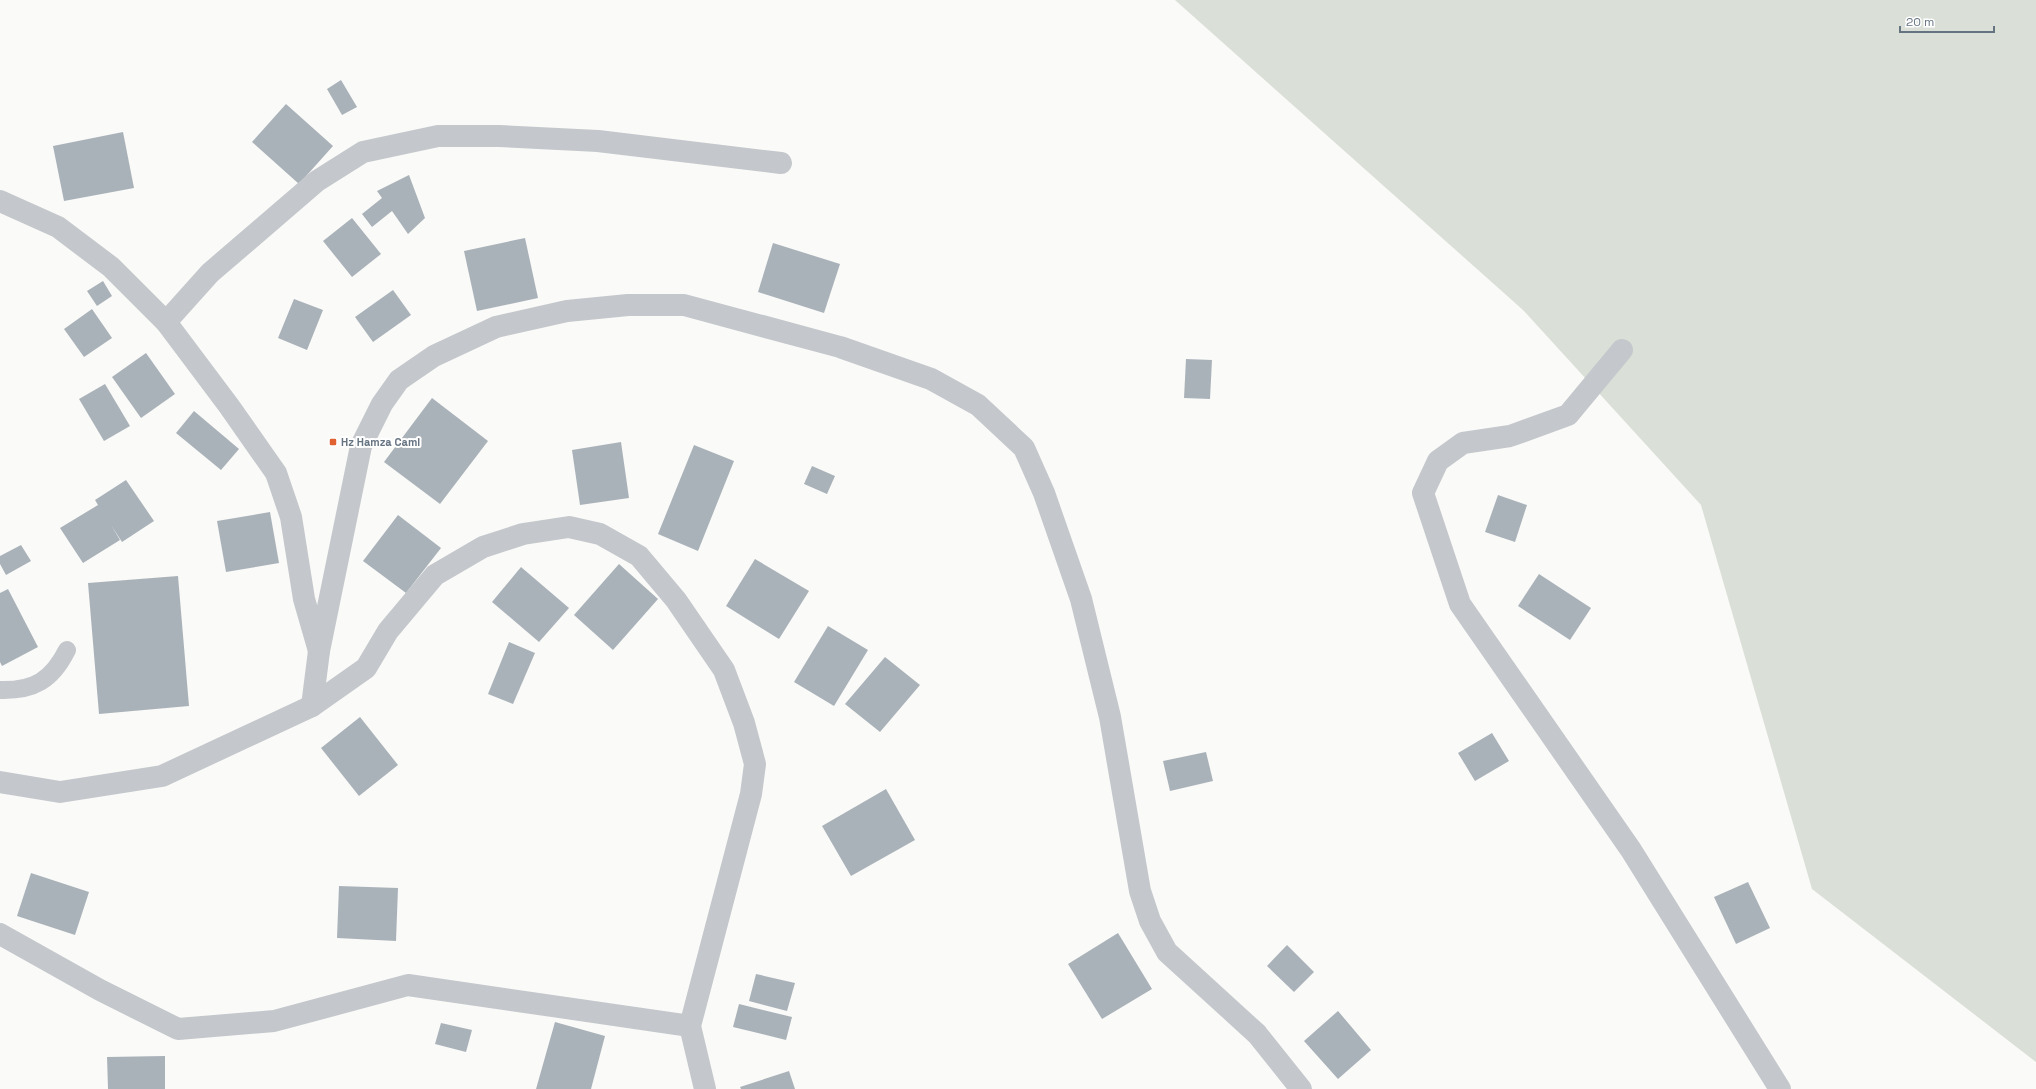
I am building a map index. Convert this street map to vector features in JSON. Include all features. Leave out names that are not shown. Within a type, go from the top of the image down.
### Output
[{"type":"street","points":[[166,322],[210,273],[317,181],[363,152],[438,136],[499,136],[598,141],[781,163]]},
{"type":"street","points":[[0,201],[58,227],[111,267],[166,322],[276,473],[291,517],[304,599],[319,650]]},
{"type":"street","points":[[312,706],[319,650],[361,446],[382,404],[399,380],[434,356],[496,327],[567,311],[628,305],[684,305],[840,347],[930,379],[978,405],[1024,448],[1044,494],[1081,599],[1110,717],[1140,891],[1150,921],[1167,952],[1256,1034],[1302,1089]]},
{"type":"street","points":[[1622,350],[1568,415],[1510,436],[1463,443],[1438,461],[1423,493],[1460,604],[1631,850],[1780,1089]]},
{"type":"street","points":[[0,782],[60,792],[162,776],[312,706],[366,668],[388,631],[435,574],[483,547],[523,534],[569,527],[600,534],[639,556],[676,600],[724,670],[744,723],[755,764],[751,794],[690,1026],[705,1089]]},
{"type":"street","points":[[0,934],[100,990],[178,1029],[274,1021],[408,985],[690,1026]]},
{"type":"lane","points":[[0,690],[16,690],[40,683],[60,664],[67,650]]},
{"type":"shaded area","points":[[1175,0],[2036,0],[2036,1062],[1812,889],[1701,505],[1523,310]]},
{"type":"building","points":[[341,80],[357,107],[342,115],[327,89]]},
{"type":"building","points":[[286,104],[333,146],[299,184],[252,142]]},
{"type":"building","points":[[123,132],[134,188],[64,201],[53,146]]},
{"type":"building","points":[[409,175],[425,218],[408,234],[392,211],[372,227],[362,214],[382,198],[377,191]]},
{"type":"building","points":[[352,218],[381,254],[352,277],[323,241]]},
{"type":"building","points":[[525,238],[538,298],[477,311],[464,251]]},
{"type":"building","points":[[773,243],[840,264],[824,313],[758,292]]},
{"type":"building","points":[[103,281],[112,296],[97,306],[87,291]]},
{"type":"building","points":[[393,290],[411,315],[373,342],[355,317]]},
{"type":"building","points":[[294,299],[323,310],[307,350],[278,338]]},
{"type":"building","points":[[92,309],[112,338],[84,357],[64,329]]},
{"type":"building","points":[[146,353],[175,394],[141,418],[112,377]]},
{"type":"building","points":[[1186,359],[1212,360],[1210,399],[1184,398]]},
{"type":"building","points":[[105,384],[130,426],[104,441],[79,399]]},
{"type":"building","points":[[432,398],[488,441],[440,504],[384,462]]},
{"type":"building","points":[[194,411],[239,449],[221,470],[176,433]]},
{"type":"building","points":[[621,442],[629,498],[580,505],[572,450]]},
{"type":"building","points":[[694,445],[734,461],[698,551],[658,534]]},
{"type":"building","points":[[812,466],[835,476],[827,494],[804,484]]},
{"type":"building","points":[[126,480],[154,521],[122,542],[111,525],[120,540],[83,563],[60,528],[98,505],[95,500]]},
{"type":"building","points":[[1498,495],[1527,505],[1515,542],[1485,532]]},
{"type":"building","points":[[270,512],[279,563],[226,572],[217,521]]},
{"type":"building","points":[[398,515],[441,548],[406,593],[363,561]]},
{"type":"building","points":[[21,545],[31,561],[6,575],[0,564],[0,556]]},
{"type":"building","points":[[755,559],[809,591],[779,639],[726,606]]},
{"type":"building","points":[[619,564],[658,599],[613,650],[574,615]]},
{"type":"building","points":[[521,567],[569,608],[539,642],[492,602]]},
{"type":"building","points":[[1539,574],[1591,608],[1570,640],[1518,606]]},
{"type":"building","points":[[178,576],[189,706],[99,714],[88,583]]},
{"type":"building","points":[[8,589],[38,647],[2,666],[0,662],[0,593]]},
{"type":"building","points":[[828,626],[868,650],[834,706],[794,682]]},
{"type":"building","points":[[509,642],[535,653],[513,704],[488,694]]},
{"type":"building","points":[[885,657],[920,685],[880,732],[845,704]]},
{"type":"building","points":[[360,717],[398,765],[359,796],[321,748]]},
{"type":"building","points":[[1492,733],[1509,761],[1475,781],[1458,753]]},
{"type":"building","points":[[1206,752],[1213,781],[1170,791],[1163,761]]},
{"type":"building","points":[[886,789],[915,840],[851,876],[822,826]]},
{"type":"building","points":[[31,873],[89,892],[75,935],[17,916]]},
{"type":"building","points":[[1748,882],[1770,928],[1736,944],[1714,897]]},
{"type":"building","points":[[339,886],[398,888],[396,941],[337,938]]},
{"type":"building","points":[[1118,933],[1152,989],[1102,1019],[1068,964]]},
{"type":"building","points":[[1287,945],[1314,972],[1294,992],[1267,966]]},
{"type":"building","points":[[756,974],[795,983],[787,1011],[749,1001]]},
{"type":"building","points":[[739,1004],[792,1017],[786,1040],[733,1027]]},
{"type":"building","points":[[1338,1011],[1371,1050],[1338,1079],[1304,1041]]},
{"type":"building","points":[[555,1022],[605,1036],[591,1089],[536,1089]]},
{"type":"building","points":[[441,1023],[472,1030],[466,1052],[435,1044]]},
{"type":"building","points":[[165,1056],[165,1089],[108,1089],[107,1057]]},
{"type":"building","points":[[789,1071],[795,1089],[741,1089],[740,1087]]},
{"type":"place","name":"Hz Hamza Cami","points":[[333,442]]}]
